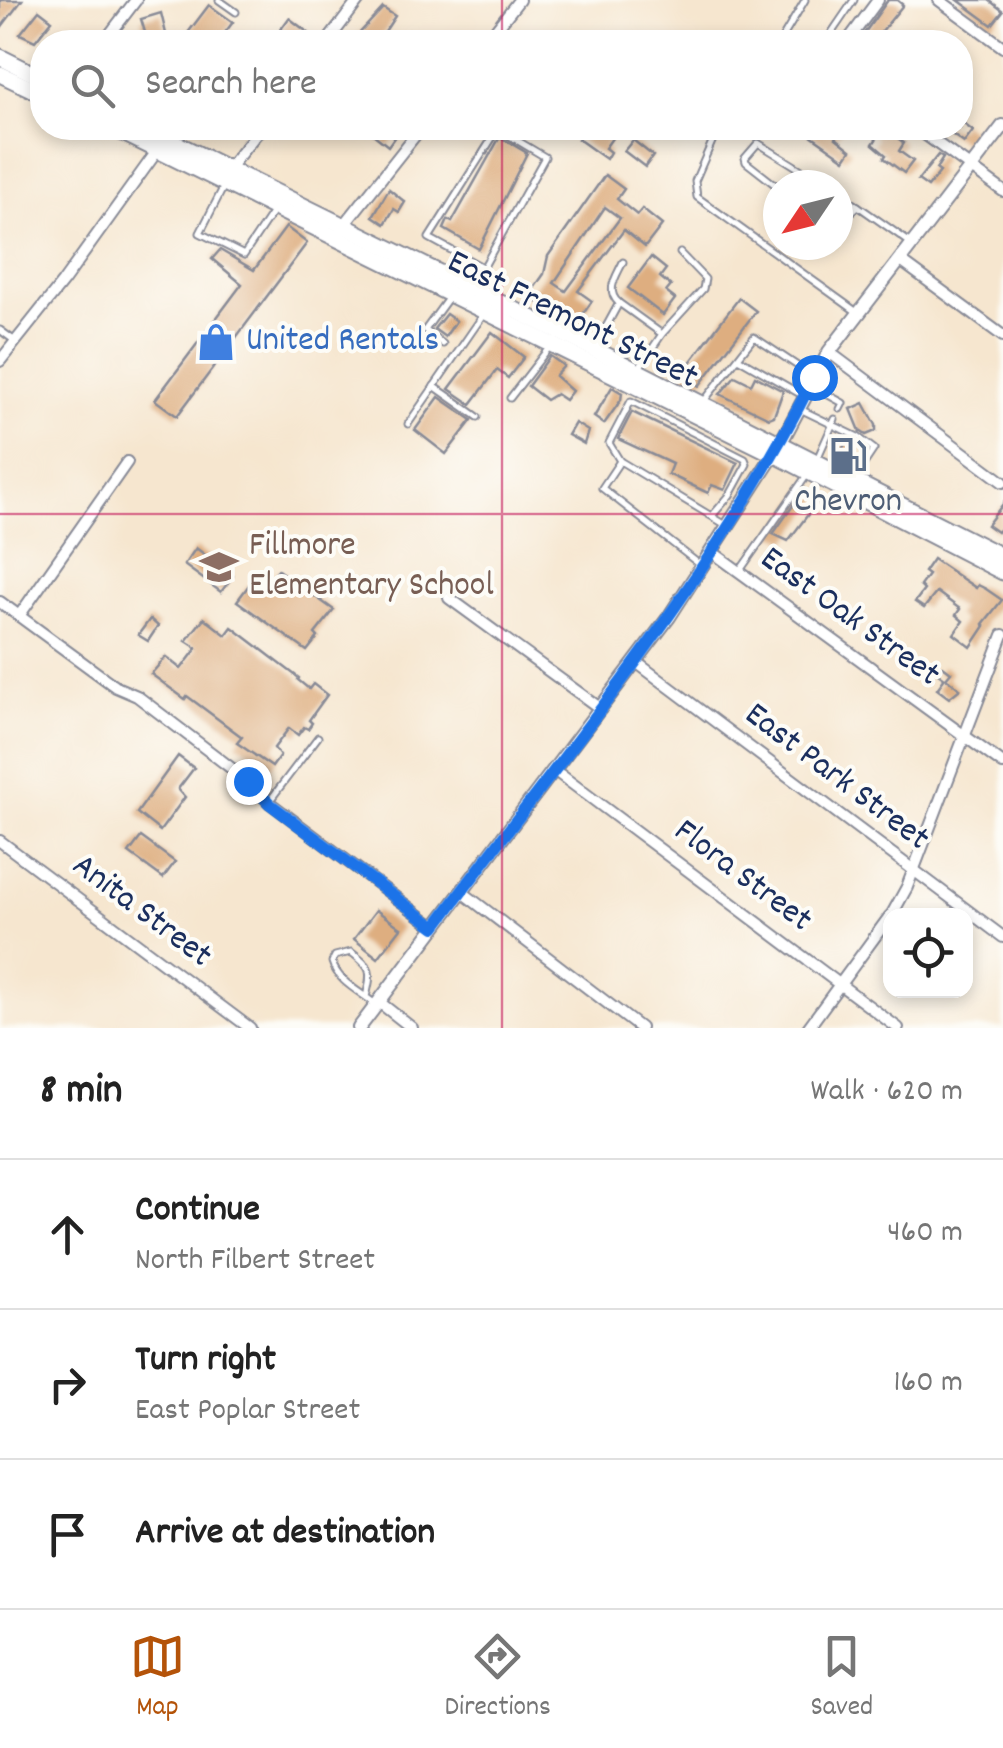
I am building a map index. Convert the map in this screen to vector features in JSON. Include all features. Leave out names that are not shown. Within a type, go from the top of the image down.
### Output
[{"type":"main road","points":[[0,58],[30,72]]},
{"type":"main road","points":[[0,74],[30,88]]},
{"type":"main road","name":"East Fremont Street","points":[[150,140],[339,232],[486,312],[594,349],[637,371],[646,392]]},
{"type":"main road","name":"East Fremont Street","points":[[158,140],[162,144]]},
{"type":"main road","name":"East Fremont Street","points":[[225,177],[276,208],[472,288],[646,392],[734,436],[777,449],[1003,572]]},
{"type":"main road","name":"East Fremont Street","points":[[646,392],[702,404],[734,436]]},
{"type":"main road","name":"East Fremont Street","points":[[850,487],[1003,557]]},
{"type":"street","points":[[113,30],[136,0]]},
{"type":"street","points":[[336,30],[358,0]]},
{"type":"street","points":[[495,30],[518,0]]},
{"type":"street","points":[[855,30],[878,0]]},
{"type":"street","points":[[939,0],[1003,47]]},
{"type":"street","points":[[360,1028],[374,1001],[435,927],[636,662],[777,449],[829,352],[1003,126]]},
{"type":"street","points":[[225,177],[252,140]]},
{"type":"street","points":[[339,232],[412,140]]},
{"type":"street","points":[[932,140],[1003,191]]},
{"type":"street","points":[[0,361],[162,144]]},
{"type":"street","points":[[901,260],[1003,336]]},
{"type":"street","points":[[829,352],[1003,482]]},
{"type":"street","points":[[19,616],[127,462]]},
{"type":"street","name":"East Oak Street","points":[[711,552],[1003,764]]},
{"type":"street","points":[[449,598],[600,709]]},
{"type":"street","points":[[0,602],[116,687],[136,696],[435,927]]},
{"type":"street","points":[[895,908],[1003,636]]},
{"type":"street","name":"East Park Street","points":[[636,662],[1003,937]]},
{"type":"street","name":"Flora Street","points":[[554,770],[898,1028]]},
{"type":"street","name":"Anita Street","points":[[0,841],[250,1028]]},
{"type":"street","points":[[462,892],[640,1028]]},
{"type":"street","points":[[808,1028],[883,927]]},
{"type":"street","points":[[374,1001],[412,1028]]},
{"type":"lane","points":[[218,0],[236,12]]},
{"type":"lane","points":[[787,30],[805,0]]},
{"type":"lane","points":[[834,30],[854,0]]},
{"type":"lane","points":[[482,267],[429,238],[491,140]]},
{"type":"lane","points":[[472,288],[545,157],[516,140]]},
{"type":"lane","points":[[713,140],[695,181],[697,197],[859,314]]},
{"type":"lane","points":[[763,175],[745,158],[758,143],[802,170]]},
{"type":"lane","points":[[225,177],[200,233],[244,255],[276,208]]},
{"type":"lane","points":[[853,203],[912,244]]},
{"type":"lane","points":[[853,211],[858,206]]},
{"type":"lane","points":[[637,371],[662,334],[703,289],[705,280],[680,253]]},
{"type":"lane","points":[[623,262],[611,290],[613,298],[662,334]]},
{"type":"lane","points":[[443,344],[424,330],[450,294]]},
{"type":"lane","points":[[594,349],[619,303]]},
{"type":"lane","points":[[408,424],[486,312]]},
{"type":"lane","points":[[0,330],[16,340]]},
{"type":"lane","points":[[702,404],[754,337],[834,422],[874,449],[850,487]]},
{"type":"lane","points":[[510,398],[555,338]]},
{"type":"lane","points":[[738,357],[807,392],[843,403],[840,409]]},
{"type":"lane","points":[[434,386],[478,417]]},
{"type":"lane","points":[[646,392],[632,401],[609,443],[620,461],[728,526]]},
{"type":"lane","points":[[739,572],[812,467],[834,422]]},
{"type":"lane","points":[[712,516],[730,495],[746,464],[734,436]]},
{"type":"lane","points":[[620,461],[602,488],[702,566]]},
{"type":"lane","points":[[269,802],[318,737]]},
{"type":"lane","points":[[351,952],[369,967],[374,1001],[339,976],[332,962],[335,956],[351,952]]},
{"type":"building","points":[[0,0],[22,0],[0,29]]},
{"type":"building","points":[[888,0],[903,5],[883,30],[867,30]]},
{"type":"building","points":[[958,0],[989,0],[1003,11],[992,25]]},
{"type":"building","points":[[209,5],[233,22],[227,30],[190,30]]},
{"type":"building","points":[[383,8],[395,16],[386,30],[363,30]]},
{"type":"building","points":[[39,10],[52,20],[44,30],[30,30],[30,39],[20,34]]},
{"type":"building","points":[[161,13],[165,30],[144,30],[141,19]]},
{"type":"building","points":[[289,18],[305,30],[282,30]]},
{"type":"building","points":[[498,140],[527,153],[479,249],[444,229],[448,220],[452,222]]},
{"type":"building","points":[[579,140],[611,140],[605,148],[610,152],[606,159]]},
{"type":"building","points":[[633,140],[653,156],[645,167],[624,151]]},
{"type":"building","points":[[818,140],[838,140],[851,150],[845,159]]},
{"type":"building","points":[[876,140],[900,140],[904,143],[899,151],[913,161],[904,173],[873,144]]},
{"type":"building","points":[[938,155],[943,158],[936,169],[940,172],[928,187],[918,180]]},
{"type":"building","points":[[605,175],[624,189],[617,199],[637,215],[642,209],[662,225],[645,247],[624,230],[578,291],[592,301],[577,323],[544,302],[536,302],[530,294],[544,274],[548,256]],"holes":[[[605,207],[620,218],[566,291],[554,283]]]},
{"type":"building","points":[[389,189],[405,202],[399,212],[394,209],[385,224],[373,216]]},
{"type":"building","name":"United Rentals","points":[[286,227],[307,243],[177,416],[155,400],[242,284],[212,259],[220,250],[254,270]]},
{"type":"building","points":[[651,257],[666,269],[660,277],[671,286],[666,292],[675,299],[663,315],[628,288]]},
{"type":"building","points":[[739,298],[756,311],[699,386],[682,373]]},
{"type":"building","points":[[446,314],[456,321],[445,337],[434,329]]},
{"type":"building","points":[[492,332],[524,357],[508,378],[497,370],[471,404],[449,389]]},
{"type":"building","points":[[550,356],[564,366],[555,376],[572,391],[565,400],[556,394],[546,400],[528,386]]},
{"type":"building","points":[[735,376],[751,384],[755,376],[783,391],[774,416],[769,418],[720,394]]},
{"type":"building","points":[[612,387],[622,393],[621,400],[604,424],[594,417]]},
{"type":"building","points":[[439,397],[472,420],[446,454],[415,430]]},
{"type":"building","points":[[864,403],[876,425],[876,431],[866,435],[860,431],[851,409]]},
{"type":"building","points":[[632,412],[738,463],[725,490],[712,485],[708,493],[668,474],[672,464],[618,439]]},
{"type":"building","points":[[575,423],[588,431],[584,444],[568,435]]},
{"type":"building","points":[[848,439],[857,444],[848,460],[839,455]]},
{"type":"building","points":[[804,490],[819,500],[788,541],[773,534]]},
{"type":"building","points":[[1003,504],[1003,525],[997,532],[987,525]]},
{"type":"building","points":[[196,548],[233,576],[221,592],[184,565]]},
{"type":"building","points":[[933,559],[1002,600],[971,647],[954,634],[963,621],[956,615],[960,609],[937,592],[924,608],[915,602],[924,590],[920,586],[928,575],[924,572]]},
{"type":"building","points":[[278,570],[334,610],[307,651],[237,601],[249,585],[260,593]]},
{"type":"building","points":[[204,618],[226,635],[232,627],[309,689],[313,684],[327,695],[309,720],[312,723],[308,729],[304,727],[298,735],[289,728],[274,748],[280,756],[272,767],[237,743],[242,737],[151,674],[166,657],[181,669],[197,648],[186,641]]},
{"type":"building","points":[[150,619],[158,626],[148,641],[138,635]]},
{"type":"building","points":[[943,666],[951,672],[946,678],[960,689],[949,698],[937,689],[945,678],[938,673]]},
{"type":"building","points":[[178,756],[194,768],[178,789],[185,797],[160,831],[137,813]]},
{"type":"building","points":[[141,837],[175,862],[163,878],[129,853]]},
{"type":"building","points":[[376,910],[401,928],[378,958],[354,939]]},
{"type":"place","name":"United Rentals","points":[[216,342]]},
{"type":"place","name":"Chevron","points":[[848,456]]},
{"type":"place","name":"Fillmore Elementary School","points":[[219,567]]},
{"type":"route","points":[[248,781],[270,804],[435,927],[669,617],[778,448],[814,377]]}]
